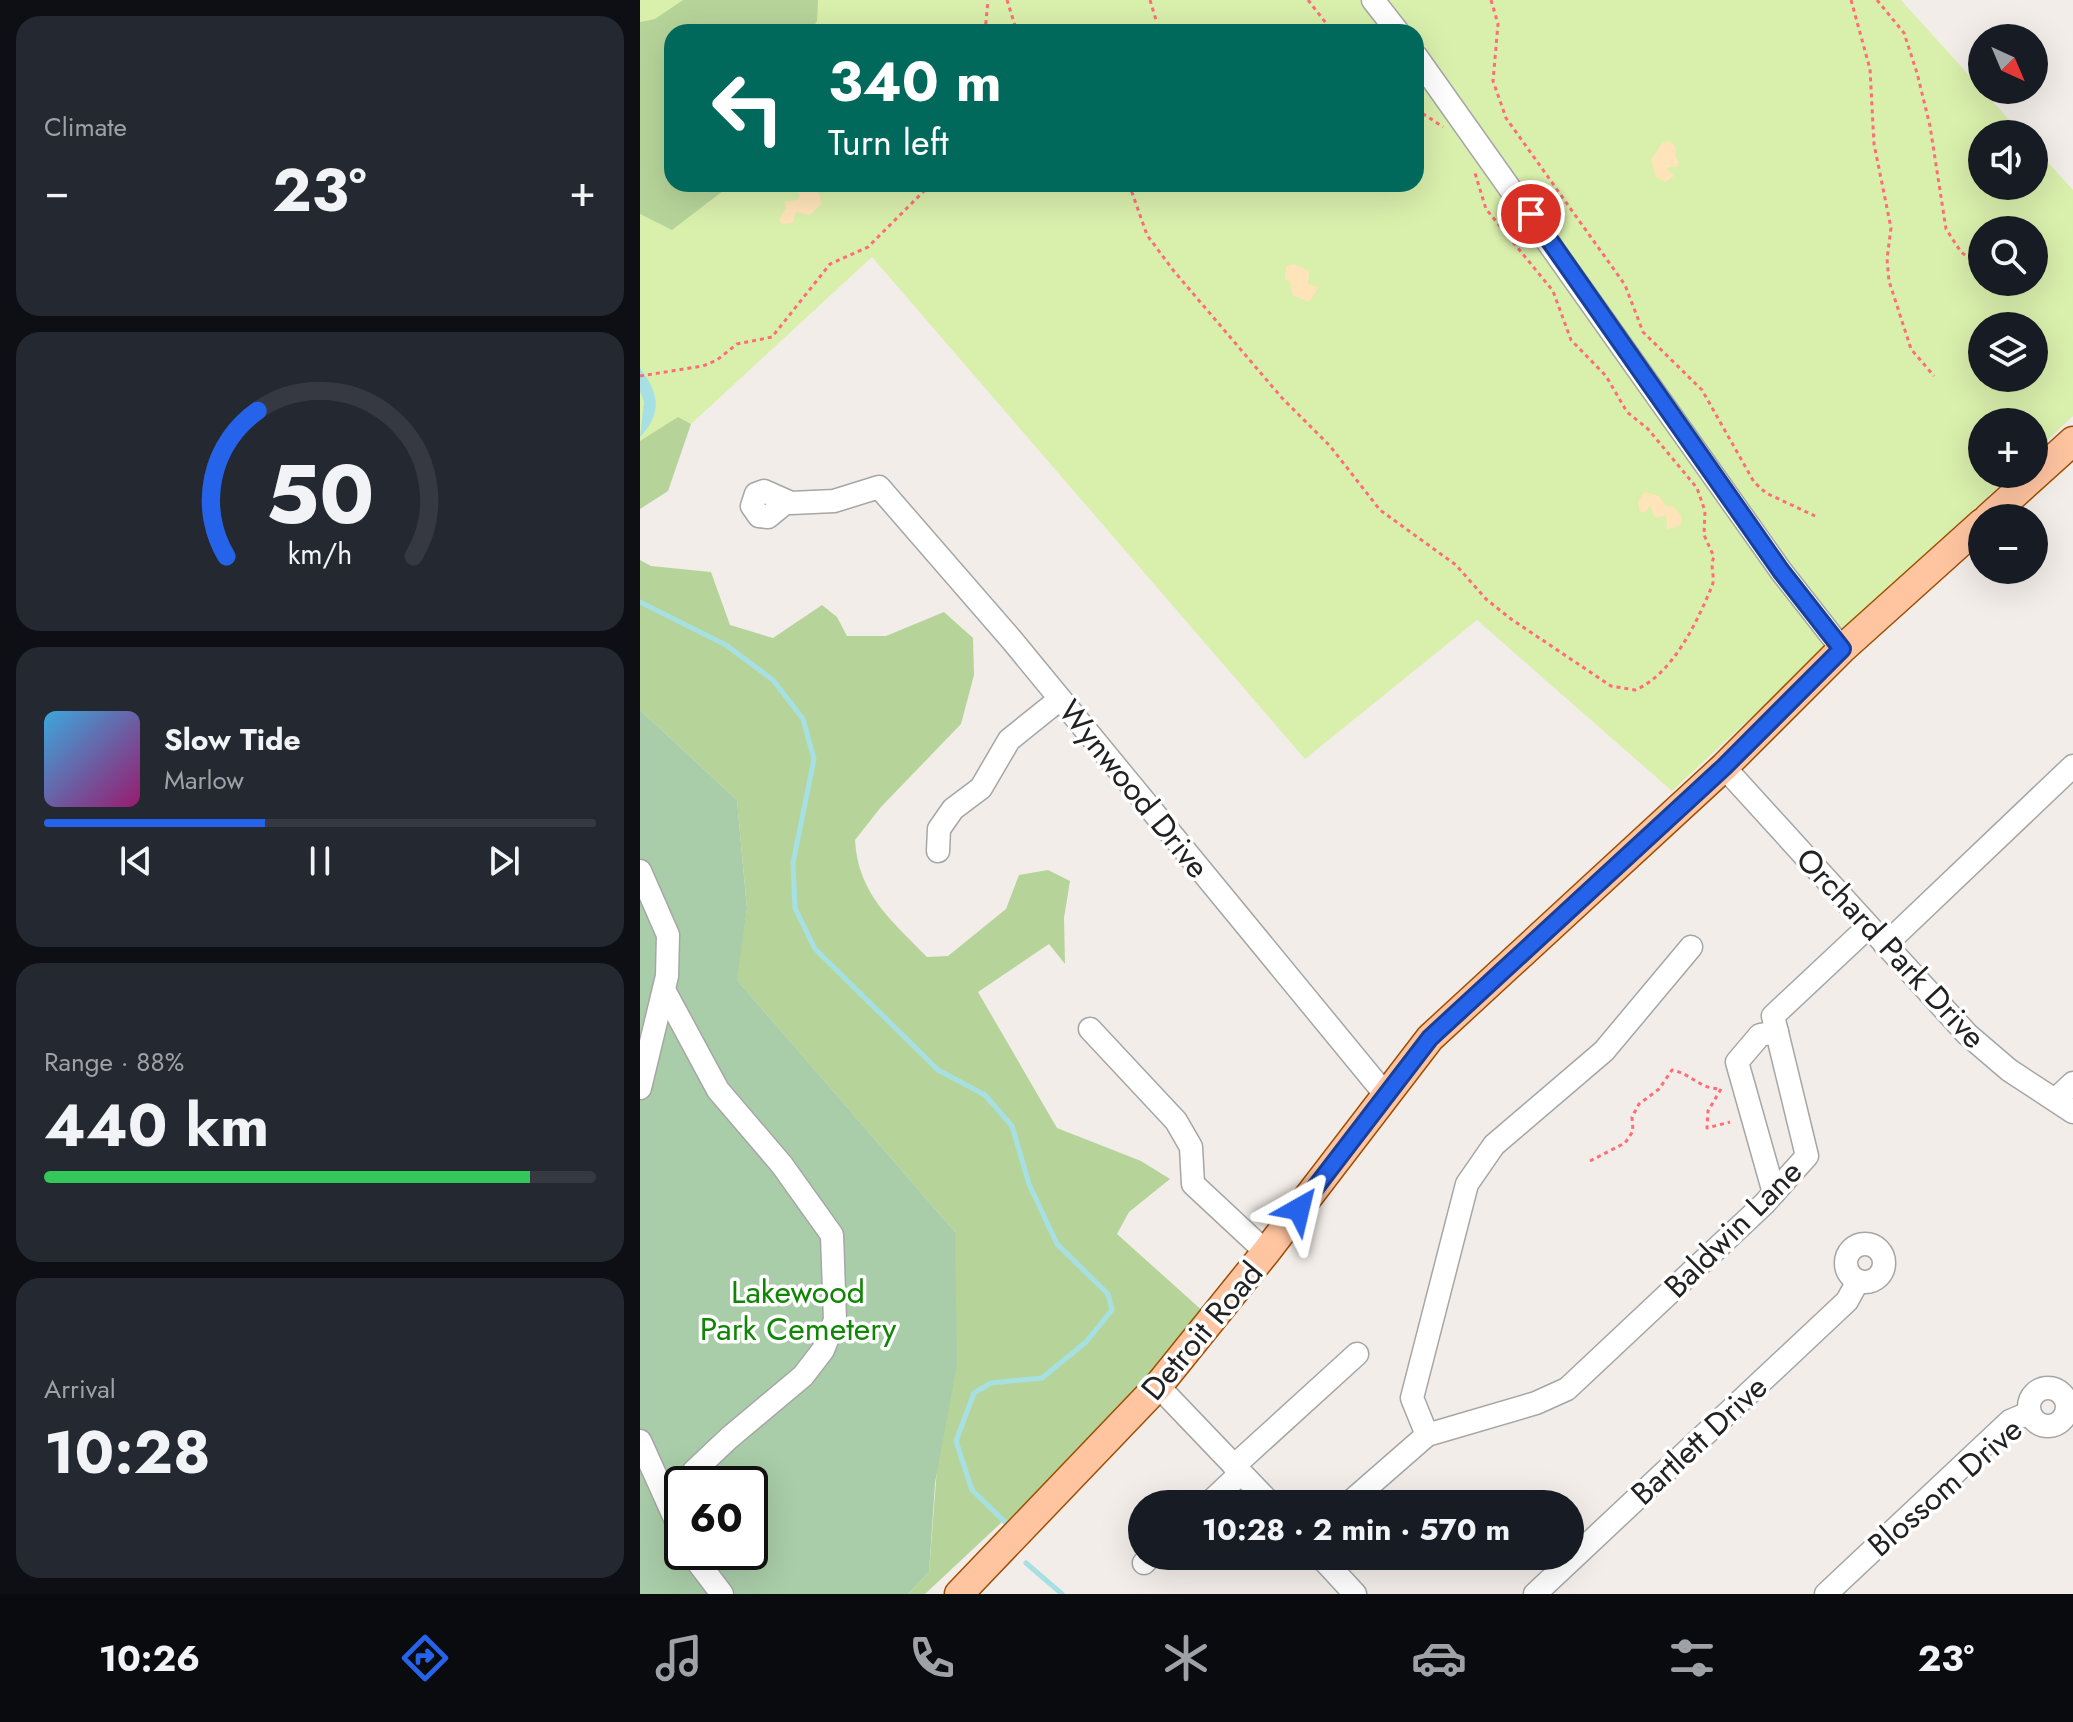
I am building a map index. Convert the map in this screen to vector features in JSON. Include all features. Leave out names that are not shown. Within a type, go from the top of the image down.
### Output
[{"type":"main road","points":[[2003,504],[2073,441]]},
{"type":"main road","name":"Detroit Road","points":[[959,1594],[1158,1386],[1266,1252],[1430,1038],[1724,767],[1842,649],[1968,536]]},
{"type":"street","points":[[1373,0],[1392,24]]},
{"type":"street","points":[[1424,67],[1781,571],[1842,649]]},
{"type":"street","name":"Wynwood Drive","points":[[785,503],[834,501],[879,487],[1060,699],[1385,1094]]},
{"type":"street","points":[[938,851],[939,829],[953,809],[981,788],[1009,740],[1060,699]]},
{"type":"street","points":[[1885,945],[2073,766]]},
{"type":"street","name":"Orchard Park Drive","points":[[1724,767],[1967,1034],[2009,1070],[2065,1105]]},
{"type":"street","points":[[640,871],[668,935],[664,990],[640,1088]]},
{"type":"street","points":[[1774,1193],[1737,1062],[1760,1035],[1777,1032],[1773,1016],[1868,927]]},
{"type":"street","points":[[1427,1435],[1412,1398],[1467,1184],[1494,1145],[1604,1051],[1691,947]]},
{"type":"street","points":[[664,990],[718,1090],[782,1165],[832,1235],[835,1320],[823,1350],[803,1376],[699,1466]]},
{"type":"street","points":[[1090,1029],[1176,1121],[1191,1147],[1193,1184],[1266,1252]]},
{"type":"street","name":"Baldwin Lane","points":[[1364,1490],[1427,1435],[1526,1407],[1567,1389],[1774,1193],[1807,1156],[1777,1032]]},
{"type":"street","points":[[2065,1105],[2073,1083]]},
{"type":"street","name":"Bartlett Drive","points":[[1535,1594],[1847,1301],[1858,1281]]},
{"type":"street","points":[[1220,1490],[1357,1354]]},
{"type":"street","points":[[1158,1386],[1257,1490]]},
{"type":"street","name":"Blossom Drive","points":[[1826,1594],[2010,1421],[2029,1413]]},
{"type":"street","points":[[640,1441],[650,1482]]},
{"type":"street","points":[[1333,1570],[1355,1594]]},
{"type":"street","points":[[701,1594],[704,1571]]},
{"type":"street","points":[[704,1571],[722,1594]]},
{"type":"path","points":[[986,24],[988,0]]},
{"type":"path","points":[[1007,0],[1014,24]]},
{"type":"path","points":[[1150,0],[1156,20]]},
{"type":"path","points":[[1308,0],[1327,24]]},
{"type":"path","points":[[1491,0],[1498,24],[1493,81],[1506,118],[1625,285],[1643,332],[1708,398],[1754,482],[1771,496],[1815,516]]},
{"type":"path","points":[[1851,0],[1870,69],[1874,144],[1891,228],[1887,259],[1889,281],[1911,349],[1934,376]]},
{"type":"path","points":[[1877,0],[1904,33],[1930,126],[1946,229],[1961,252],[1968,257]]},
{"type":"path","points":[[1424,114],[1447,129]]},
{"type":"path","points":[[1132,192],[1145,231],[1173,270],[1282,398],[1330,446],[1380,510],[1456,565],[1486,599],[1529,631],[1611,686],[1635,690],[1653,678],[1674,654],[1695,622],[1714,583],[1710,565],[1714,557],[1704,535],[1704,502],[1697,488],[1648,429],[1627,412],[1606,376],[1571,340],[1553,291],[1486,209],[1478,193],[1472,162]]},
{"type":"path","points":[[640,376],[672,373],[713,362],[737,344],[772,337],[830,264],[868,247],[923,192]]},
{"type":"path","points":[[1590,1161],[1625,1143],[1633,1131],[1632,1117],[1639,1104],[1659,1089],[1672,1070],[1686,1073],[1708,1089],[1721,1089],[1708,1111],[1707,1128],[1730,1122]]},
{"type":"green space","points":[[640,0],[1901,0],[1968,74],[1968,104],[1995,104],[2009,120],[1968,120],[1968,200],[2048,200],[2048,162],[2073,190],[2073,416],[2048,440],[2048,408],[1968,408],[1968,488],[1997,488],[1980,504],[1968,504],[1968,515],[1672,791],[1477,620],[1305,759],[872,257],[691,424],[640,461]]},
{"type":"green space","points":[[683,0],[818,0],[815,24],[664,24],[664,192],[722,192],[672,230],[640,214],[640,22],[655,19]]},
{"type":"green space","points":[[678,417],[691,424],[668,491],[640,509],[640,441]]},
{"type":"green space","points":[[640,560],[651,566],[711,572],[730,625],[773,638],[822,605],[837,617],[847,636],[886,636],[944,612],[973,638],[974,675],[961,724],[881,807],[855,840],[862,876],[879,905],[927,957],[948,956],[1006,909],[1019,875],[1048,870],[1070,881],[1064,918],[1065,964],[1049,944],[978,992],[1057,1128],[1141,1161],[1170,1179],[1129,1212],[1117,1234],[1205,1313],[1009,1529],[990,1508],[1002,1522],[925,1594],[908,1594],[929,1572],[955,1232],[736,979],[747,909],[737,800],[640,710]]},
{"type":"green space","name":"Lakewood Park Cemetery","points":[[640,710],[737,800],[747,909],[737,980],[955,1232],[957,1365],[935,1483],[929,1572],[908,1594],[640,1594]]},
{"type":"sand","points":[[1670,141],[1676,148],[1675,156],[1679,163],[1676,167],[1666,167],[1674,176],[1666,182],[1656,177],[1651,160],[1662,143]]},
{"type":"sand","points":[[797,192],[818,192],[822,203],[810,215],[796,212],[793,223],[783,224],[779,220],[786,208],[784,202],[797,200],[800,195]]},
{"type":"sand","points":[[1294,264],[1309,271],[1308,284],[1319,287],[1309,302],[1292,295],[1291,283],[1285,279],[1286,266]]},
{"type":"sand","points":[[1645,492],[1659,496],[1666,506],[1674,507],[1682,517],[1680,525],[1667,530],[1666,515],[1655,518],[1650,505],[1646,512],[1640,512],[1638,501]]},
{"type":"water","points":[[640,368],[651,386],[656,403],[652,420],[640,437],[644,402],[640,391]]},
{"type":"waterway","points":[[640,602],[726,645],[773,680],[803,719],[814,759],[793,863],[795,908],[815,949],[938,1070],[985,1095],[1012,1126],[1029,1184],[1057,1244],[1108,1294],[1112,1310],[1086,1342],[1042,1378],[991,1383],[974,1393],[956,1441],[972,1490],[1005,1522]]},
{"type":"waterway","points":[[1026,1563],[1062,1594]]},
{"type":"route","points":[[1299,1209],[1430,1038],[1724,767],[1842,649],[1781,571],[1531,214]]}]
